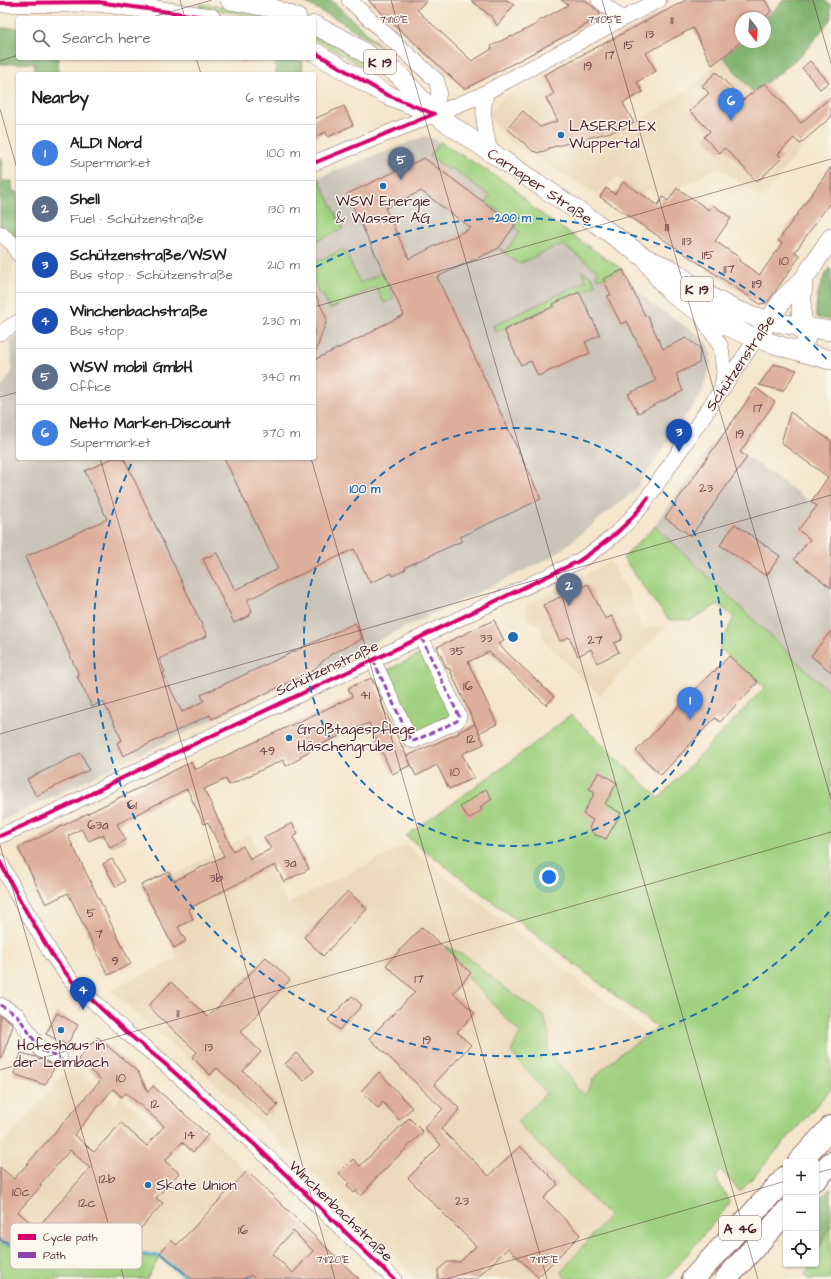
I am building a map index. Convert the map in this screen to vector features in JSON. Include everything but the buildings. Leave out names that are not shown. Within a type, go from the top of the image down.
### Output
[{"type":"highway","points":[[802,1159],[831,1127]]},
{"type":"highway","points":[[819,1176],[831,1163]]},
{"type":"highway","name":"A 46","points":[[693,1279],[783,1180]]},
{"type":"highway","name":"A 46","points":[[726,1279],[783,1215]]},
{"type":"main road","points":[[0,3],[99,2],[125,0]]},
{"type":"main road","points":[[230,0],[272,8],[292,16]]},
{"type":"main road","points":[[99,2],[197,16]]},
{"type":"main road","name":"Carnaper Straße","points":[[316,26],[346,42],[398,74],[434,114]]},
{"type":"main road","name":"Carnaper Straße","points":[[316,53],[386,94],[434,114],[590,219],[645,258],[672,270],[696,288],[736,310],[769,320],[831,331]]},
{"type":"main road","name":"Schützenstraße","points":[[756,339],[784,298],[803,280],[831,238]]},
{"type":"main road","name":"Carnaper Straße","points":[[645,258],[658,277],[672,292],[699,312],[756,339],[788,350],[831,360]]},
{"type":"main road","points":[[803,280],[801,312],[803,327],[811,355]]},
{"type":"street","points":[[349,0],[437,81],[439,93],[434,114]]},
{"type":"street","points":[[599,0],[622,18]]},
{"type":"street","points":[[316,162],[487,92],[622,18],[659,0]]},
{"type":"street","points":[[487,92],[484,102],[484,115],[490,152]]},
{"type":"street","points":[[0,233],[13,244],[16,250]]},
{"type":"street","points":[[699,312],[721,348],[724,372],[722,389]]},
{"type":"street","points":[[0,333],[16,323]]},
{"type":"street","name":"Schützenstraße","points":[[0,836],[58,810],[122,778],[555,573],[579,561],[605,544],[627,524],[644,503],[756,339]]},
{"type":"street","points":[[373,660],[410,739],[414,741],[457,721],[459,716],[421,636]]},
{"type":"street","name":"Winchenbachstraße","points":[[0,862],[22,904],[52,955],[72,982],[126,1032],[164,1063],[254,1144],[394,1279]]},
{"type":"street","points":[[0,1005],[16,1015],[41,1050],[60,1058]]},
{"type":"shaded area","points":[[723,57],[802,147],[762,199],[718,167],[664,197],[650,189],[643,194],[616,177],[597,195],[512,143],[488,116],[502,98],[571,61],[610,133],[622,130],[662,107],[696,83]]},
{"type":"shaded area","points":[[426,136],[434,139],[512,186],[534,209],[623,270],[638,291],[653,305],[703,338],[710,353],[711,362],[701,394],[634,491],[552,557],[7,818],[0,820],[0,390],[12,372],[11,340],[16,336],[16,460],[316,460],[316,178]]},
{"type":"shaded area","points":[[0,238],[14,256],[7,309],[0,313]]},
{"type":"shaded area","points":[[718,436],[828,514],[831,511],[831,692],[655,526]]},
{"type":"shaded area","points":[[610,561],[631,599],[642,629],[666,626],[600,696],[546,643],[539,625],[527,620],[526,605],[581,578]]},
{"type":"shaded area","points":[[250,834],[287,904],[406,845],[648,1035],[631,1046],[595,1077],[585,1095],[576,1088],[572,1079],[550,1054],[548,1048],[549,1033],[501,985],[469,958],[443,951],[520,1033],[511,1052],[546,1093],[517,1122],[609,1216],[561,1272],[566,1279],[415,1279],[365,1224],[250,1114],[110,990],[178,958],[141,885],[171,869],[175,875]]},
{"type":"shaded area","points":[[73,1064],[115,1103],[121,1097],[191,1155],[208,1135],[359,1279],[186,1279],[159,1258],[159,1255],[142,1253],[142,1223],[10,1223],[10,1242],[0,1239],[0,1147]]},
{"type":"green space","points":[[300,0],[331,0],[385,50],[340,21]]},
{"type":"green space","points":[[783,0],[825,0],[831,6],[831,19],[806,50],[781,72],[753,92],[723,57],[735,47],[771,48],[771,12]]},
{"type":"green space","points":[[200,4],[233,8],[264,16],[246,16],[200,8]]},
{"type":"green space","points":[[0,28],[16,28],[16,60],[58,60],[58,72],[34,72],[34,63],[0,64]]},
{"type":"green space","points":[[316,35],[387,74],[384,78],[316,40]]},
{"type":"green space","points":[[240,60],[275,60],[240,61]]},
{"type":"green space","points":[[275,60],[298,60],[303,62],[302,72],[276,72]]},
{"type":"green space","points":[[440,142],[512,186],[534,209],[623,270],[603,279],[602,277],[598,279],[596,275],[598,271],[562,244],[559,248],[557,246],[519,264],[499,249],[505,252],[520,232],[515,228],[517,224],[486,202],[490,196],[452,168],[450,170],[430,156]]},
{"type":"green space","points":[[0,158],[2,158],[2,181],[12,181],[13,192],[16,192],[16,245],[0,229]]},
{"type":"green space","points":[[319,179],[343,229],[316,241],[316,180]]},
{"type":"green space","points":[[344,249],[360,283],[382,273],[394,298],[384,303],[376,287],[330,309],[322,293],[319,294],[316,287],[316,262]]},
{"type":"green space","points":[[829,268],[831,270],[831,320],[818,318],[816,315],[819,291]]},
{"type":"green space","points":[[582,271],[592,277],[596,285],[496,332],[493,326],[586,281]]},
{"type":"green space","points":[[655,526],[831,692],[831,1089],[740,1192],[721,1170],[716,1178],[730,1203],[667,1279],[566,1279],[561,1272],[609,1216],[517,1122],[546,1093],[511,1052],[520,1033],[443,951],[448,947],[469,958],[501,985],[544,1016],[549,1033],[548,1048],[550,1054],[572,1079],[576,1088],[585,1095],[595,1077],[621,1053],[658,1028],[406,836],[506,765],[571,715],[659,798],[765,687],[719,648],[734,617],[718,604],[691,620],[669,620],[623,558]]},
{"type":"green space","points":[[425,652],[453,715],[416,736],[384,672]]},
{"type":"green space","points":[[831,1187],[831,1224],[819,1248],[819,1231],[819,1200]]},
{"type":"green space","points":[[831,1224],[831,1279],[808,1279],[805,1276],[810,1267],[819,1267],[819,1248]]},
{"type":"green space","points":[[0,1243],[10,1246],[10,1269],[142,1269],[142,1256],[159,1258],[147,1279],[0,1279]]},
{"type":"waterway","points":[[0,1241],[10,1244]]},
{"type":"waterway","points":[[142,1254],[159,1256],[188,1279]]},
{"type":"waterway","points":[[247,1279],[251,1277],[253,1279]]},
{"type":"marked path","points":[[373,660],[410,739],[414,741],[457,721],[459,716],[421,637]]},
{"type":"marked path","points":[[0,1005],[17,1015],[41,1050],[60,1058]]},
{"type":"cycle path","points":[[0,3],[98,2],[197,16]]},
{"type":"cycle path","points":[[316,53],[385,94],[434,114]]},
{"type":"cycle path","points":[[316,162],[434,114]]},
{"type":"cycle path","points":[[0,836],[65,807],[122,778],[579,561],[599,547],[625,525],[648,498]]},
{"type":"cycle path","points":[[0,862],[22,904],[52,955],[72,981],[126,1032],[164,1063],[254,1144],[394,1279]]},
{"type":"place","name":"Netto Marken-Discount","points":[[731,121]]},
{"type":"place","name":"LASERPLEX Wuppertal","points":[[561,135]]},
{"type":"place","name":"WSW mobil GmbH","points":[[401,180]]},
{"type":"place","name":"WSW Energie & Wasser AG","points":[[383,186]]},
{"type":"place","name":"Schützenstraße/WSW","points":[[679,452]]},
{"type":"place","name":"Shell","points":[[569,606]]},
{"type":"place","name":"ALDI Nord","points":[[690,720]]},
{"type":"place","name":"Großtagespflege Häschengrube","points":[[289,738]]},
{"type":"place","name":"Winchenbachstraße","points":[[83,1010]]},
{"type":"place","name":"Hofeshaus in der Leimbach","points":[[61,1030]]},
{"type":"place","name":"Skate Union","points":[[148,1185]]}]
